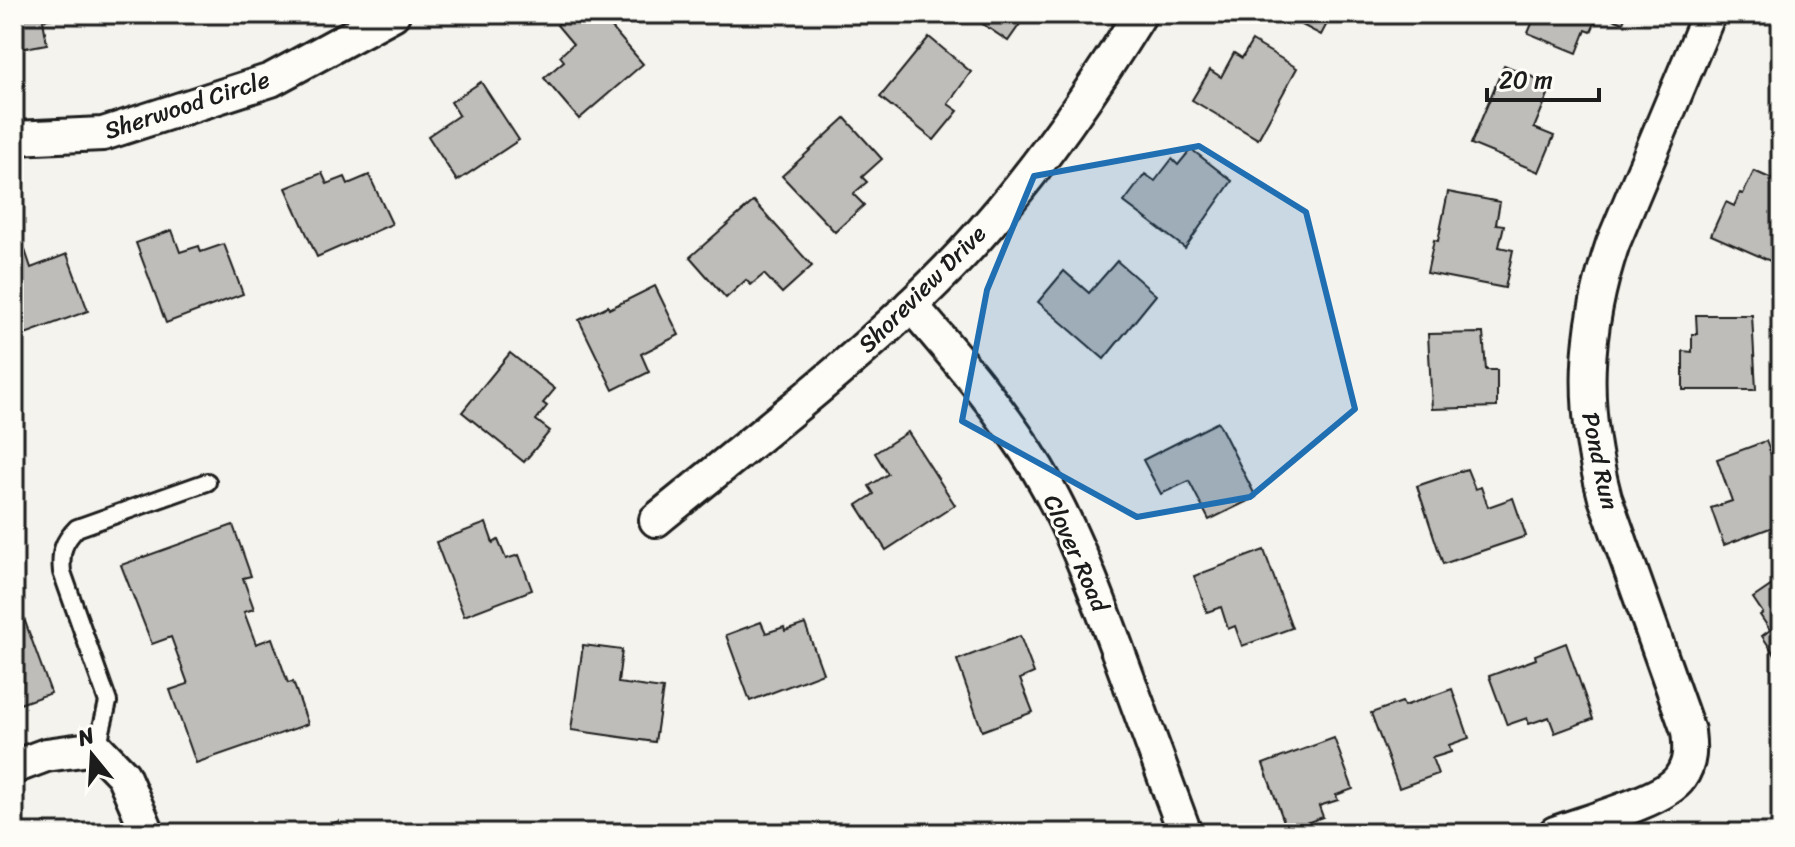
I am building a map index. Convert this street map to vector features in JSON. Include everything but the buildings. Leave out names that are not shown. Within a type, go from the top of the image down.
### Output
[{"type":"street","name":"Sherwood Circle","points":[[14,138],[103,134],[257,85],[393,14]]},
{"type":"street","name":"Shoreview Drive","points":[[656,520],[877,338],[963,252],[1013,195],[1094,86],[1140,14]]},
{"type":"street","name":"Pond Run","points":[[1555,833],[1659,795],[1678,781],[1688,764],[1691,749],[1688,731],[1605,498],[1595,461],[1587,397],[1590,332],[1600,281],[1709,14]]},
{"type":"street","name":"Clover Road","points":[[911,305],[1005,420],[1037,469],[1071,532],[1185,833]]},
{"type":"street","points":[[14,767],[46,755],[97,748],[123,775],[148,833]]},
{"type":"lane","points":[[97,748],[108,702],[62,572],[60,554],[66,540],[77,528],[207,482]]},
{"type":"highlighted area","points":[[1199,146],[1306,212],[1355,409],[1250,497],[1137,517],[962,421],[987,290],[1034,176]]}]
